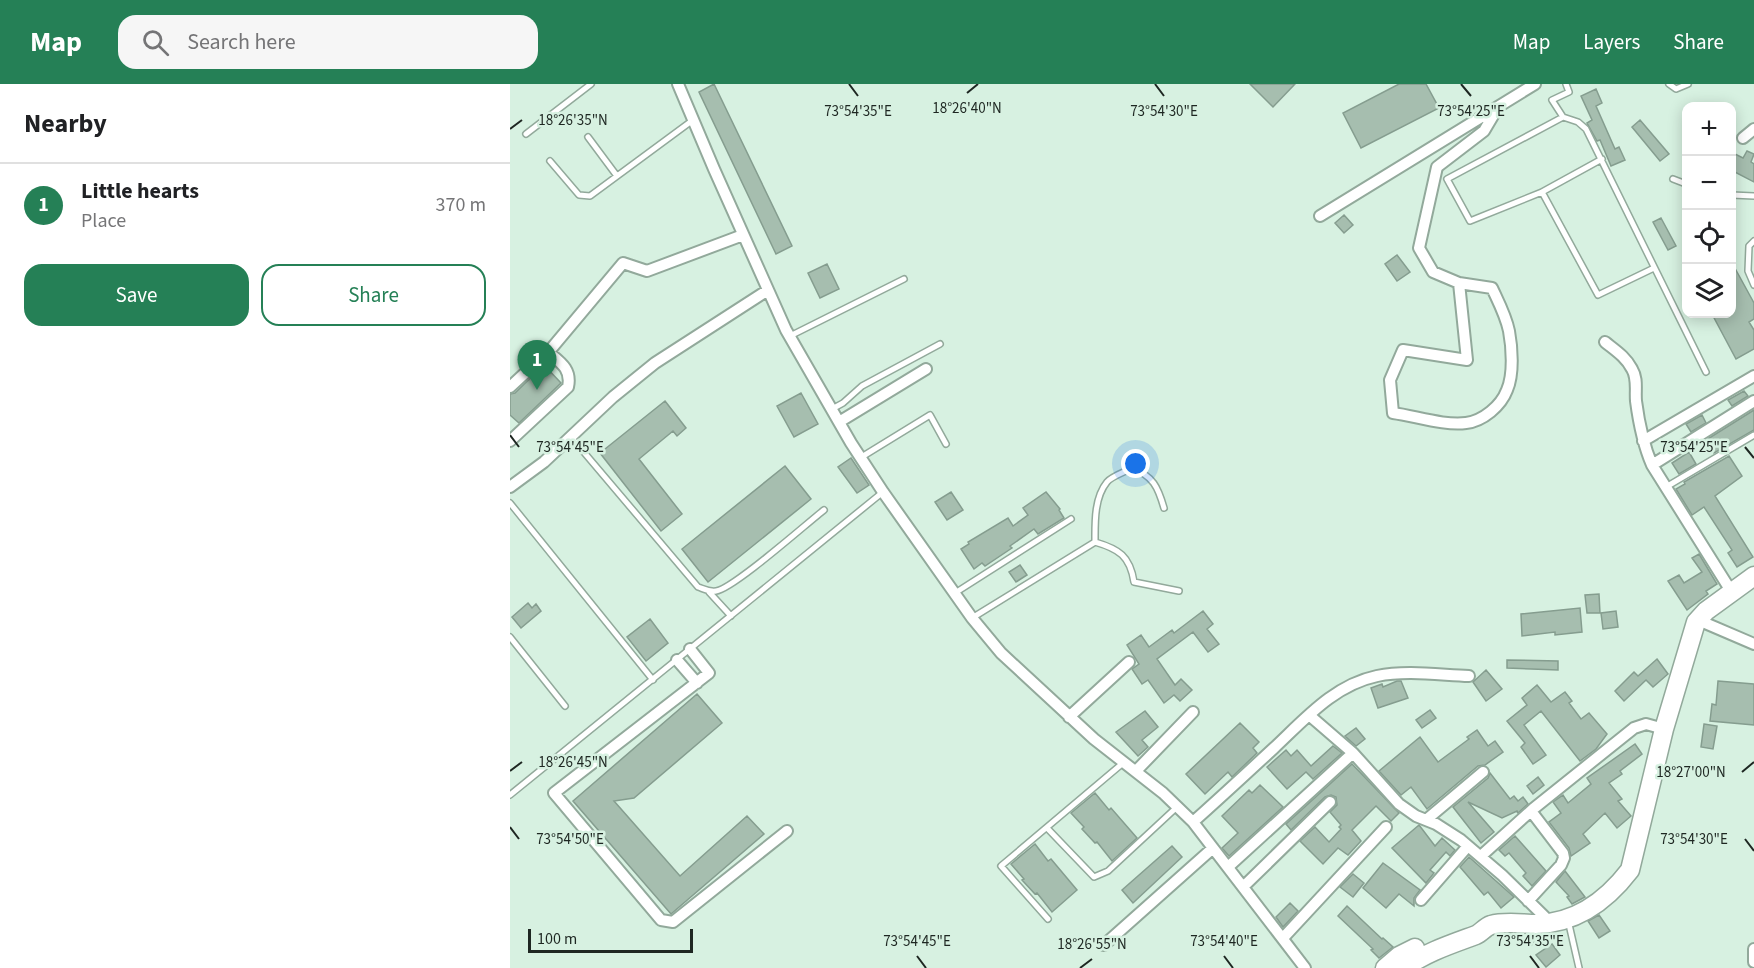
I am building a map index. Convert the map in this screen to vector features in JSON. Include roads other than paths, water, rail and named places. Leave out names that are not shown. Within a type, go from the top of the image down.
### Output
[{"type":"highway","points":[[1385,968],[1399,956],[1471,924],[1489,926],[1559,921],[1593,906],[1617,886],[1630,870],[1664,729],[1692,634],[1706,611],[1754,576]]},
{"type":"highway","points":[[1404,968],[1423,955],[1479,934],[1489,926]]},
{"type":"street","points":[[678,84],[743,235],[790,336],[860,458],[972,618],[1001,653],[1070,717],[1193,822],[1305,968]]},
{"type":"street","points":[[1320,216],[1535,84]]},
{"type":"street","points":[[1459,283],[1467,360],[1403,350],[1390,380],[1393,413],[1455,424],[1467,423],[1482,419],[1495,408],[1508,390],[1512,359],[1508,328],[1492,288],[1459,283],[1433,272],[1419,248],[1437,167],[1484,131],[1499,106]]},
{"type":"street","points":[[1743,138],[1754,129]]},
{"type":"street","points":[[510,387],[548,352],[623,263],[647,271],[743,235]]},
{"type":"street","points":[[510,487],[544,462],[613,398],[656,363],[768,290]]},
{"type":"street","points":[[1605,342],[1622,355],[1632,369],[1636,380],[1635,397],[1643,441],[1652,465],[1731,591]]},
{"type":"street","points":[[511,438],[568,387],[569,376],[566,367],[548,352]]},
{"type":"street","points":[[839,422],[926,369]]},
{"type":"street","points":[[1643,441],[1754,376]]},
{"type":"street","points":[[1652,465],[1754,401]]},
{"type":"street","points":[[1692,634],[1754,644]]},
{"type":"street","points":[[690,650],[709,673],[554,793],[661,920],[673,922],[787,831]]},
{"type":"street","points":[[676,660],[697,683]]},
{"type":"street","points":[[1070,717],[1129,662]]},
{"type":"street","points":[[1193,822],[1309,715],[1355,683],[1379,675],[1469,676]]},
{"type":"street","points":[[1136,771],[1193,712]]},
{"type":"street","points":[[1309,715],[1353,753],[1399,804],[1416,816],[1448,830],[1481,856],[1528,901],[1559,921]]},
{"type":"street","points":[[1481,856],[1531,811],[1634,728],[1646,724],[1664,729]]},
{"type":"street","points":[[1228,867],[1353,753]]},
{"type":"street","points":[[1426,820],[1482,772]]},
{"type":"street","points":[[1244,887],[1330,802]]},
{"type":"street","points":[[1528,901],[1561,865],[1564,858],[1563,853],[1531,811]]},
{"type":"street","points":[[1283,938],[1386,827]]},
{"type":"street","points":[[1421,900],[1468,846]]},
{"type":"street","points":[[1104,945],[1213,848]]},
{"type":"street","points":[[1754,950],[1754,962]]},
{"type":"lane","points":[[526,134],[591,84]]},
{"type":"lane","points":[[1566,84],[1569,92],[1552,100],[1563,117],[1578,122],[1586,129],[1706,372]]},
{"type":"lane","points":[[1669,84],[1676,89],[1688,84]]},
{"type":"lane","points":[[1563,117],[1447,179],[1470,221],[1542,192],[1602,159]]},
{"type":"lane","points":[[550,161],[573,190],[583,197],[590,196],[693,120]]},
{"type":"lane","points":[[588,137],[618,176]]},
{"type":"lane","points":[[1673,180],[1682,183]]},
{"type":"lane","points":[[1542,192],[1598,295],[1654,268]]},
{"type":"lane","points":[[1736,195],[1754,196]]},
{"type":"lane","points":[[1754,242],[1749,246],[1748,271],[1754,285]]},
{"type":"lane","points":[[790,336],[904,279]]},
{"type":"lane","points":[[831,410],[843,403],[862,386],[940,344]]},
{"type":"lane","points":[[860,458],[930,415],[946,444]]},
{"type":"lane","points":[[1666,488],[1754,435]]},
{"type":"lane","points":[[571,437],[698,586],[709,592],[731,616]]},
{"type":"lane","points":[[1095,542],[1095,518],[1099,500],[1108,481],[1132,468],[1144,472],[1159,489],[1164,508]]},
{"type":"lane","points":[[510,795],[883,492]]},
{"type":"lane","points":[[510,503],[653,680]]},
{"type":"lane","points":[[709,592],[718,591],[740,578],[824,510]]},
{"type":"lane","points":[[955,593],[1071,519]]},
{"type":"lane","points":[[972,618],[1095,542],[1114,548],[1131,566],[1134,582],[1179,591]]},
{"type":"lane","points":[[510,637],[565,706]]},
{"type":"lane","points":[[1048,919],[1001,866],[1125,762]]},
{"type":"lane","points":[[1047,828],[1094,877],[1108,871],[1177,807]]},
{"type":"lane","points":[[1559,921],[1579,968]]},
{"type":"place","name":"Little hearts","points":[[537,390]]}]
